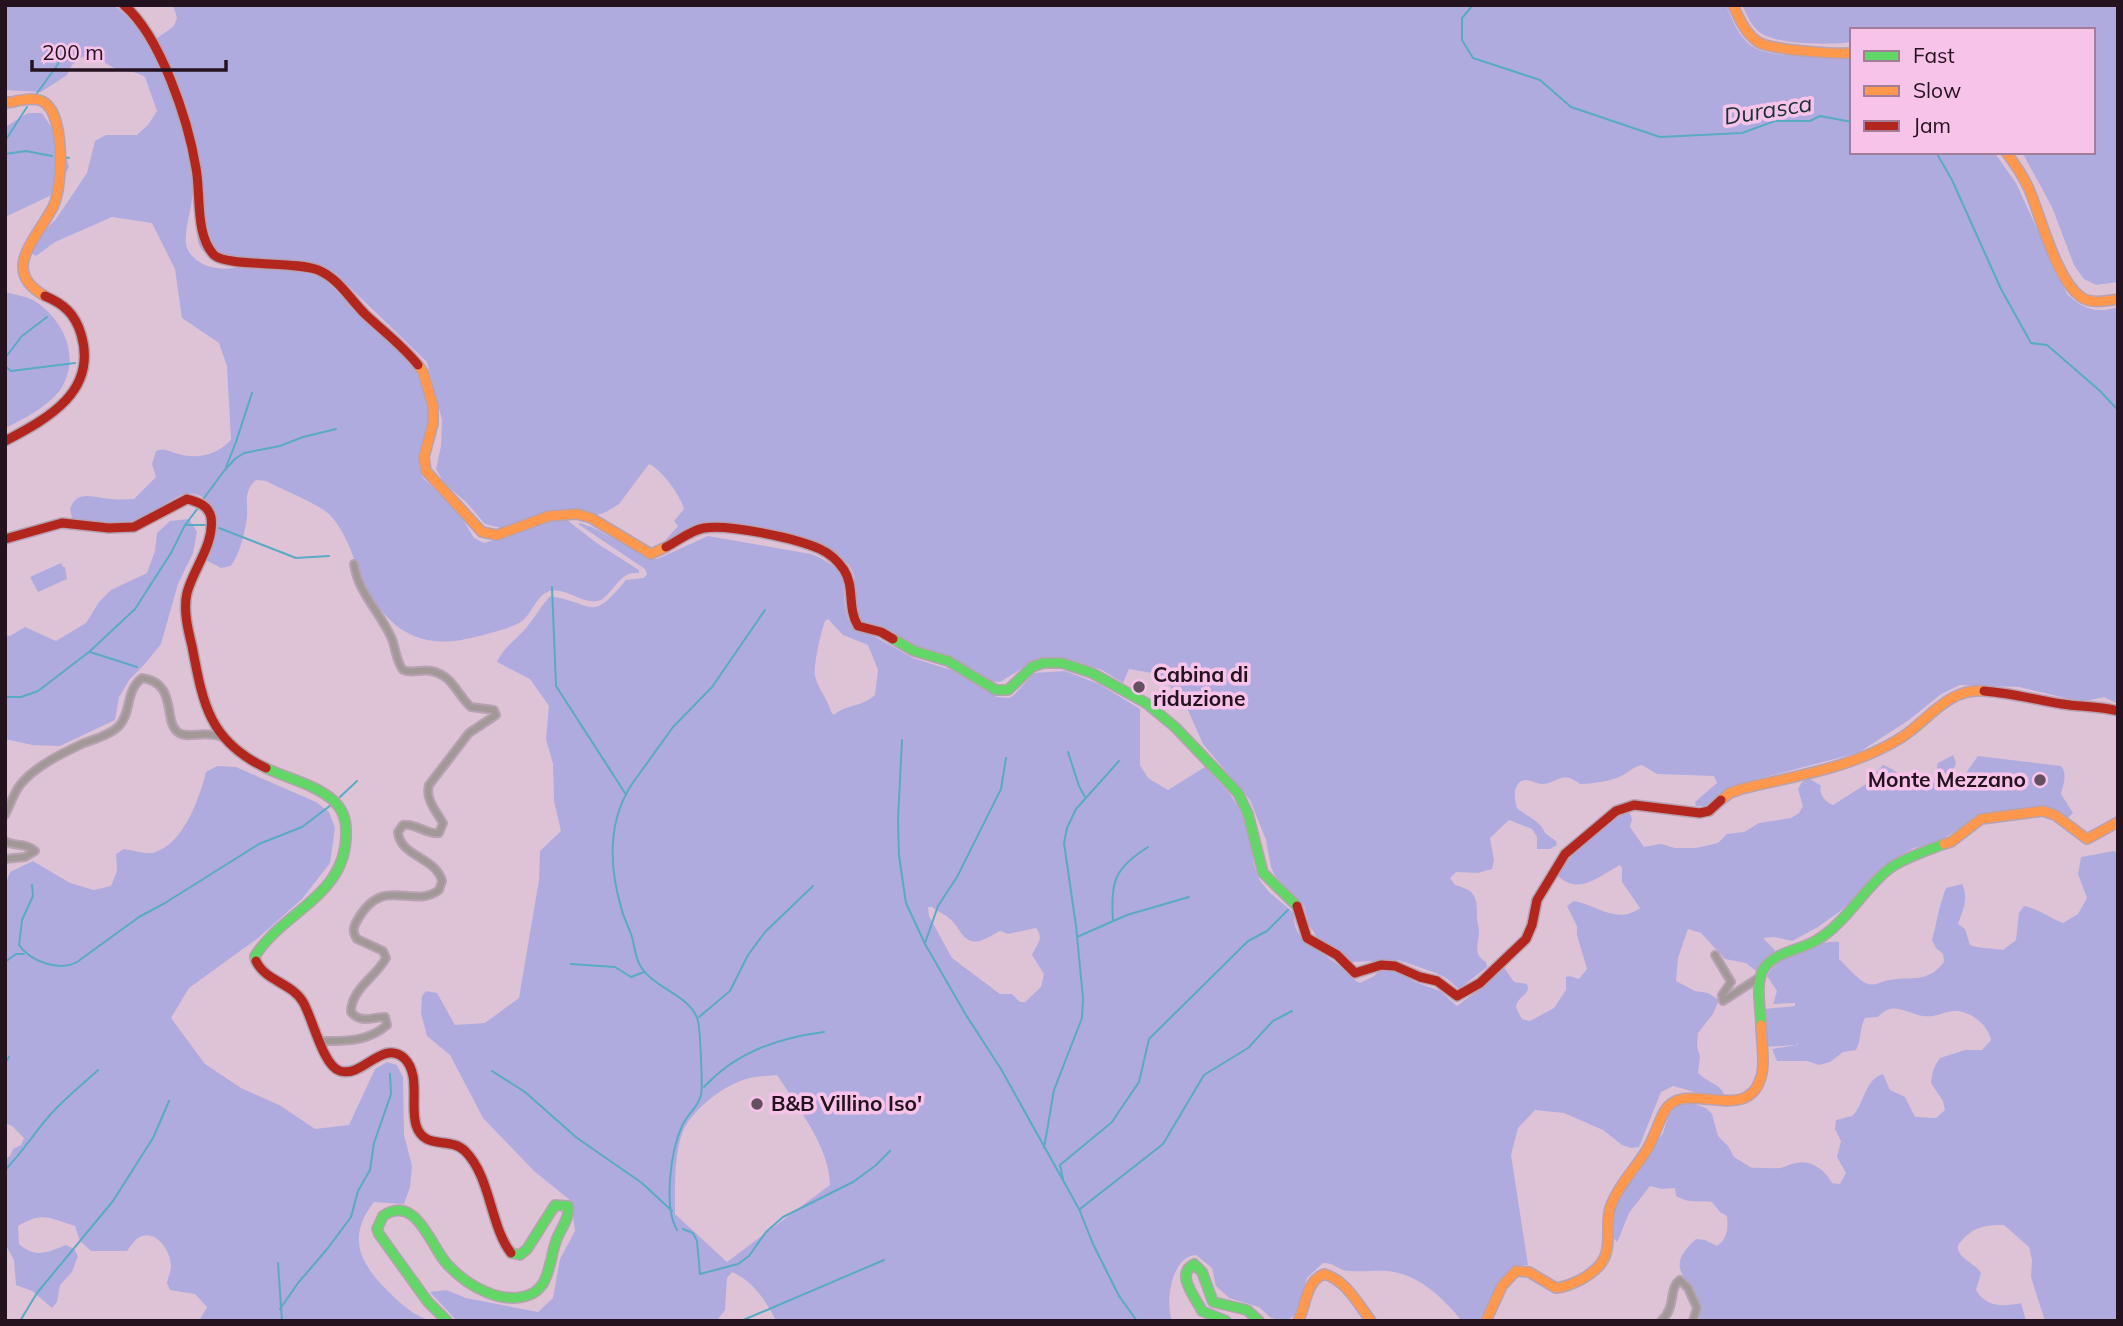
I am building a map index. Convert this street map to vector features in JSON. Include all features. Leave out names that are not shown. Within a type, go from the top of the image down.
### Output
[{"type":"street","points":[[124,5],[137,19],[177,91],[193,149],[204,239],[210,250],[226,262],[257,262],[318,270],[340,286],[363,312],[409,354],[423,372],[433,406],[433,424],[424,457],[426,471],[482,532],[497,535],[549,516],[577,514],[591,518],[651,554],[673,545],[697,530],[710,527],[733,529],[812,546],[831,555],[847,575],[851,584],[851,614],[858,626],[881,632],[914,651],[947,661],[991,689],[1009,690],[1032,667],[1044,663],[1062,663],[1092,673],[1162,715],[1238,793],[1252,825],[1263,873],[1298,907],[1307,938],[1337,955],[1355,973],[1376,966],[1390,965],[1437,981],[1457,996],[1470,990],[1490,975],[1526,939],[1537,900],[1566,852],[1616,811],[1628,805],[1693,814],[1704,813],[1730,793],[1741,789],[1863,758],[1902,738],[1946,700],[1971,690],[2017,694],[2063,704],[2118,711]]},
{"type":"street","points":[[1733,5],[1745,31],[1763,45],[1850,53]]},
{"type":"street","points":[[5,103],[43,101],[53,112],[59,125],[55,202],[18,253],[13,268],[18,279],[31,291],[60,302],[68,309],[80,329],[85,345],[86,365],[74,391],[54,414],[5,441]]},
{"type":"street","points":[[2007,154],[2028,187],[2063,273],[2074,291],[2088,300],[2118,299]]},
{"type":"street","points":[[5,539],[62,523],[109,528],[134,527],[187,499],[202,503],[210,514],[213,526],[189,585],[186,607],[209,718],[235,751],[268,771],[324,793],[340,805],[346,816],[344,850],[335,875],[316,900],[263,944],[255,956],[258,967],[297,992],[329,1064],[341,1073],[354,1073],[376,1056],[384,1054],[399,1055],[405,1060],[411,1076],[419,1134],[429,1142],[455,1146],[465,1151],[493,1210],[503,1243],[512,1254],[520,1255],[527,1249],[555,1205],[568,1206],[569,1214],[556,1239],[544,1283],[533,1294],[510,1298],[493,1295],[452,1270],[426,1231],[410,1214],[397,1210],[381,1217],[377,1228],[383,1240],[431,1306],[447,1321]]},
{"type":"street","points":[[321,1041],[356,1040],[368,1037],[387,1025],[385,1017],[364,1020],[351,1012],[356,995],[386,958],[383,951],[357,939],[353,931],[354,925],[368,905],[383,895],[428,895],[439,890],[442,881],[438,870],[401,843],[398,832],[403,825],[409,824],[432,834],[439,833],[443,822],[430,801],[427,790],[429,785],[469,733],[496,715],[494,710],[471,707],[455,685],[440,675],[431,671],[408,672],[400,667],[391,638],[364,593],[354,564]]},
{"type":"street","points":[[5,815],[21,784],[41,767],[74,748],[112,732],[120,725],[130,692],[142,678],[164,691],[169,701],[174,728],[179,733],[189,735],[204,732],[223,738]]},
{"type":"street","points":[[1486,1321],[1503,1286],[1516,1271],[1528,1271],[1550,1286],[1562,1288],[1600,1266],[1606,1253],[1605,1231],[1611,1204],[1652,1142],[1671,1103],[1684,1098],[1733,1102],[1756,1087],[1762,1074],[1760,977],[1765,967],[1777,957],[1815,941],[1833,929],[1888,870],[1905,859],[1951,842],[1981,819],[2043,811],[2055,815],[2087,839],[2118,822]]},
{"type":"street","points":[[5,841],[27,845],[34,851],[25,857],[5,859]]},
{"type":"street","points":[[1716,955],[1731,982],[1721,997],[1723,1001],[1760,977]]},
{"type":"street","points":[[1226,1321],[1201,1311],[1184,1279],[1188,1266],[1194,1264],[1201,1269],[1207,1294],[1213,1302],[1247,1310],[1259,1321]]},
{"type":"street","points":[[1298,1321],[1304,1311],[1310,1288],[1324,1273],[1337,1277],[1371,1321]]},
{"type":"street","points":[[1661,1321],[1670,1311],[1674,1286],[1680,1280],[1688,1288],[1697,1308],[1693,1321]]},
{"type":"shaded area","points":[[5,5],[112,5],[128,18],[157,60],[179,113],[193,185],[186,238],[190,254],[211,267],[281,268],[323,278],[405,357],[425,391],[430,423],[422,445],[419,466],[422,477],[459,513],[474,538],[484,543],[554,520],[567,520],[639,570],[639,573],[622,578],[601,600],[587,601],[557,590],[550,591],[541,596],[526,618],[510,627],[447,642],[414,636],[388,618],[368,590],[344,536],[331,516],[310,502],[266,481],[256,480],[249,489],[246,523],[239,549],[231,566],[221,568],[206,560],[215,538],[216,521],[211,506],[200,496],[186,494],[177,497],[136,522],[104,524],[72,518],[70,509],[77,499],[82,497],[134,499],[156,477],[152,464],[156,451],[163,449],[196,456],[225,446],[231,440],[227,366],[219,343],[182,318],[175,269],[152,223],[112,217],[55,242],[36,256],[31,253],[40,235],[56,219],[87,173],[95,141],[106,135],[137,135],[157,111],[145,77],[114,68],[91,54],[80,58],[72,65],[67,75],[41,92],[5,90]]},
{"type":"shaded area","points":[[173,5],[1726,5],[1744,39],[1762,51],[1801,56],[1850,56],[1850,154],[1995,154],[2016,183],[2067,294],[2091,309],[2118,307],[2118,704],[2104,697],[2082,702],[2019,687],[1960,685],[1941,694],[1909,720],[1858,753],[1731,786],[1705,806],[1696,806],[1695,802],[1717,783],[1714,776],[1657,774],[1642,765],[1617,778],[1595,783],[1580,784],[1569,778],[1543,784],[1521,781],[1515,791],[1517,808],[1537,822],[1557,845],[1550,849],[1537,849],[1537,837],[1532,829],[1509,820],[1490,838],[1494,860],[1492,869],[1478,873],[1456,872],[1450,878],[1455,885],[1471,892],[1476,899],[1479,933],[1477,950],[1487,967],[1459,989],[1436,973],[1398,960],[1352,962],[1339,950],[1320,942],[1309,925],[1304,906],[1275,876],[1266,840],[1250,800],[1203,744],[1177,693],[1157,674],[1129,669],[1123,683],[1102,670],[1069,659],[1062,663],[1043,659],[1000,682],[990,681],[953,658],[917,647],[882,626],[862,622],[858,615],[854,575],[849,565],[825,546],[712,522],[698,525],[661,545],[678,526],[674,521],[684,509],[670,484],[649,464],[619,504],[606,512],[591,517],[569,510],[547,512],[501,528],[485,524],[466,502],[444,483],[436,469],[441,446],[442,420],[427,362],[335,273],[294,261],[219,258],[202,250],[198,242],[197,222],[203,181],[194,134],[182,92],[156,39],[174,26],[177,18]]},
{"type":"shaded area","points":[[1742,5],[2118,5],[2118,282],[2096,285],[2084,279],[2074,265],[2052,207],[2023,154],[2095,154],[2095,28],[1850,28],[1850,42],[1830,44],[1774,39],[1764,35],[1752,24]]},
{"type":"shaded area","points":[[28,113],[42,113],[63,145],[69,167],[54,194],[5,217],[5,127]]},
{"type":"shaded area","points":[[5,292],[33,300],[46,310],[66,340],[69,363],[67,375],[57,393],[28,416],[5,428]]},
{"type":"shaded area","points":[[189,519],[197,532],[193,553],[178,584],[161,644],[130,679],[119,697],[115,720],[60,746],[32,745],[5,739],[5,635],[10,636],[25,627],[56,641],[86,623],[99,602],[111,590],[147,573],[155,551],[157,533],[170,521]]},
{"type":"shaded area","points":[[578,524],[594,528],[650,559],[657,559],[708,536],[811,554],[826,561],[841,575],[850,623],[913,658],[951,670],[997,697],[1009,698],[1014,695],[1034,673],[1065,671],[1099,684],[1140,709],[1140,765],[1148,778],[1168,790],[1205,767],[1230,794],[1239,808],[1250,837],[1259,879],[1268,891],[1294,913],[1294,923],[1306,942],[1360,983],[1379,971],[1395,970],[1415,982],[1440,991],[1457,1006],[1489,982],[1503,966],[1514,982],[1527,984],[1527,991],[1518,1001],[1516,1008],[1522,1019],[1530,1021],[1554,1008],[1566,990],[1566,977],[1579,979],[1587,969],[1577,926],[1567,906],[1574,901],[1623,915],[1640,908],[1622,882],[1620,865],[1597,879],[1582,884],[1566,882],[1558,876],[1567,861],[1585,842],[1604,823],[1619,813],[1629,811],[1632,819],[1630,827],[1644,847],[1661,844],[1675,848],[1696,848],[1718,843],[1727,834],[1744,832],[1759,823],[1791,818],[1799,813],[1803,806],[1798,789],[1802,782],[1809,778],[1821,786],[1823,797],[1833,805],[1866,784],[1883,765],[1909,783],[1933,785],[1938,763],[1953,755],[1956,763],[1951,775],[1958,784],[1978,756],[2061,766],[2065,776],[2061,794],[2073,813],[2067,819],[2052,809],[2041,806],[1982,814],[1938,842],[1914,848],[1884,865],[1850,904],[1818,927],[1792,941],[1775,937],[1763,938],[1775,950],[1756,971],[1746,963],[1725,959],[1701,933],[1688,929],[1678,958],[1676,981],[1719,1000],[1713,1014],[1698,1033],[1698,1073],[1720,1088],[1724,1094],[1716,1098],[1673,1086],[1661,1092],[1639,1147],[1631,1148],[1622,1145],[1603,1130],[1564,1113],[1535,1110],[1518,1128],[1511,1155],[1528,1265],[1517,1266],[1509,1271],[1478,1321],[1462,1321],[1429,1288],[1410,1277],[1387,1271],[1348,1271],[1323,1263],[1307,1278],[1295,1315],[1286,1321],[1271,1318],[1259,1307],[1229,1298],[1216,1286],[1212,1268],[1196,1255],[1181,1263],[1172,1282],[1169,1303],[1172,1321],[776,1321],[758,1292],[732,1272],[727,1278],[725,1310],[718,1319],[457,1321],[430,1292],[446,1290],[466,1298],[538,1312],[553,1298],[560,1259],[575,1231],[571,1201],[534,1171],[483,1118],[450,1055],[427,1036],[421,1013],[422,996],[426,991],[437,993],[455,1025],[485,1023],[519,998],[539,880],[540,851],[561,831],[554,801],[553,764],[546,739],[549,706],[530,679],[497,662],[550,596],[585,606],[599,606],[626,580],[644,578],[647,574],[645,569]],"holes":[[[828,619],[843,635],[868,645],[878,670],[875,695],[834,715],[815,676],[821,633]],[[928,907],[932,907],[951,920],[966,938],[975,942],[1000,931],[1008,934],[1036,928],[1040,939],[1032,955],[1044,974],[1041,987],[1025,1002],[1020,1002],[1012,994],[1000,994],[952,958],[929,916]],[[777,1075],[819,1142],[829,1171],[830,1185],[727,1262],[675,1214],[676,1165],[681,1137],[691,1118],[719,1092],[753,1077]]]},
{"type":"shaded area","points":[[61,563],[65,567],[67,579],[38,592],[30,577]]},
{"type":"shaded area","points":[[217,766],[236,767],[316,802],[329,812],[335,828],[330,863],[302,899],[258,938],[189,988],[171,1018],[205,1064],[241,1088],[281,1106],[315,1129],[349,1125],[375,1069],[387,1062],[397,1065],[403,1077],[404,1135],[412,1166],[410,1187],[404,1204],[374,1202],[361,1226],[360,1247],[368,1268],[385,1288],[405,1307],[429,1321],[199,1321],[207,1307],[195,1294],[170,1290],[167,1283],[170,1260],[165,1248],[156,1238],[144,1235],[127,1251],[91,1251],[80,1241],[75,1226],[46,1217],[18,1226],[19,1244],[36,1253],[66,1245],[74,1249],[78,1256],[72,1272],[60,1285],[57,1302],[52,1308],[32,1291],[16,1285],[14,1260],[5,1244],[5,1159],[13,1149],[21,1145],[24,1138],[5,1123],[5,885],[10,872],[33,861],[70,883],[94,890],[111,886],[117,871],[116,854],[124,849],[152,853],[173,841],[194,808],[206,772]]},
{"type":"shaded area","points":[[2114,851],[2118,854],[2118,1321],[2045,1321],[2031,1277],[2032,1260],[2029,1247],[2004,1225],[1977,1229],[1963,1239],[1958,1249],[1981,1273],[1976,1290],[1980,1296],[1990,1303],[2021,1303],[2026,1321],[1699,1321],[1696,1296],[1681,1271],[1680,1262],[1684,1252],[1696,1239],[1717,1246],[1721,1243],[1727,1232],[1727,1216],[1712,1202],[1685,1200],[1676,1196],[1675,1188],[1650,1186],[1629,1213],[1617,1242],[1608,1232],[1611,1216],[1620,1197],[1663,1133],[1669,1113],[1678,1103],[1692,1103],[1706,1108],[1712,1114],[1718,1136],[1734,1157],[1752,1168],[1780,1168],[1802,1162],[1812,1164],[1826,1174],[1832,1183],[1840,1184],[1846,1173],[1837,1157],[1841,1141],[1835,1129],[1836,1120],[1855,1113],[1873,1080],[1883,1074],[1890,1090],[1905,1097],[1915,1117],[1936,1118],[1945,1110],[1943,1101],[1931,1083],[1940,1058],[1965,1050],[1982,1050],[1991,1040],[1983,1024],[1967,1013],[1951,1011],[1928,1016],[1894,1008],[1878,1017],[1865,1018],[1856,1050],[1843,1052],[1830,1062],[1819,1065],[1807,1061],[1777,1061],[1772,1049],[1798,1045],[1798,1042],[1797,1045],[1765,1047],[1764,1009],[1795,1006],[1795,1003],[1773,1004],[1777,991],[1767,976],[1779,962],[1809,946],[1839,942],[1839,959],[1868,984],[1925,976],[1944,962],[1943,954],[1932,940],[1946,888],[1962,884],[1965,899],[1958,924],[1965,929],[1970,945],[2003,950],[2016,940],[2019,913],[2024,906],[2063,923],[2078,914],[2087,898],[2078,874],[2081,857]]},
{"type":"waterway","name":"Durasca","points":[[1473,5],[1462,18],[1462,40],[1473,58],[1540,80],[1571,107],[1660,137],[1742,133],[1775,121],[1810,121],[1820,116],[1850,122]]},
{"type":"waterway","points":[[35,96],[63,57]]},
{"type":"waterway","points":[[5,141],[27,107]]},
{"type":"waterway","points":[[5,154],[26,151],[52,156]]},
{"type":"waterway","name":"Durasca","points":[[1937,154],[1952,180],[2001,289],[2031,343],[2047,345],[2118,410]]},
{"type":"waterway","points":[[64,157],[69,158]]},
{"type":"waterway","points":[[5,358],[22,336],[47,317]]},
{"type":"waterway","points":[[5,366],[11,371],[75,363]]},
{"type":"waterway","points":[[226,467],[252,393]]},
{"type":"waterway","points":[[204,498],[224,471],[244,453],[280,446],[336,429]]},
{"type":"waterway","points":[[5,697],[21,697],[38,691],[89,652],[135,609],[198,508]]},
{"type":"waterway","points":[[186,525],[208,525]]},
{"type":"waterway","points":[[219,528],[296,558],[329,556]]},
{"type":"waterway","points":[[552,587],[556,686],[625,793]]},
{"type":"waterway","points":[[677,1230],[670,1207],[670,1178],[678,1136],[701,1095],[699,1026],[689,1005],[647,975],[639,964],[614,875],[614,829],[618,813],[632,784],[673,727],[712,687],[765,610]]},
{"type":"waterway","points":[[90,652],[137,667]]},
{"type":"waterway","points":[[902,740],[898,819],[899,856],[906,903],[925,944],[1001,1069],[1079,1209],[1119,1296],[1137,1321]]},
{"type":"waterway","points":[[1068,752],[1085,797]]},
{"type":"waterway","points":[[925,943],[938,906],[957,877],[1001,789],[1006,758]]},
{"type":"waterway","points":[[1044,1148],[1054,1090],[1082,1018],[1083,998],[1076,926],[1064,843],[1067,828],[1076,809],[1119,761]]},
{"type":"waterway","points":[[340,797],[357,781]]},
{"type":"waterway","points":[[32,885],[33,896],[22,920],[19,945],[37,960],[54,965],[70,965],[139,917],[259,844],[302,827],[331,805]]},
{"type":"waterway","points":[[1113,920],[1113,895],[1117,877],[1128,862],[1148,847]]},
{"type":"waterway","points":[[699,1017],[730,991],[748,955],[765,932],[813,886]]},
{"type":"waterway","points":[[1077,937],[1127,915],[1189,897]]},
{"type":"waterway","points":[[1063,1179],[1060,1165],[1112,1122],[1139,1082],[1149,1039],[1248,941],[1267,931],[1288,910]]},
{"type":"waterway","points":[[5,962],[16,954],[24,954]]},
{"type":"waterway","points":[[571,964],[615,967],[631,977],[644,972]]},
{"type":"waterway","points":[[1080,1209],[1163,1144],[1204,1075],[1248,1048],[1273,1021],[1292,1011]]},
{"type":"waterway","points":[[704,1087],[730,1064],[759,1049],[790,1038],[824,1032]]},
{"type":"waterway","points":[[5,1063],[9,1057]]},
{"type":"waterway","points":[[5,1170],[55,1109],[98,1070]]},
{"type":"waterway","points":[[492,1071],[525,1092],[577,1138],[642,1183],[672,1211]]},
{"type":"waterway","points":[[280,1309],[351,1217],[358,1191],[370,1170],[374,1143],[391,1094],[390,1074]]},
{"type":"waterway","points":[[20,1321],[37,1293],[113,1201],[153,1138],[169,1101]]},
{"type":"waterway","points":[[683,1229],[693,1233],[697,1241],[700,1274],[738,1264],[749,1256],[766,1232],[783,1217],[853,1182],[890,1151]]},
{"type":"waterway","points":[[741,1321],[884,1260]]},
{"type":"waterway","points":[[278,1263],[282,1321]]},
{"type":"traffic: fast","points":[[893,639],[914,651],[948,661],[996,690],[1008,690],[1032,667],[1043,663],[1062,663],[1092,673],[1146,703],[1175,727],[1238,793],[1248,814],[1263,873],[1297,906]]},
{"type":"traffic: fast","points":[[256,961],[255,956],[267,940],[312,900],[337,871],[344,852],[346,830],[341,811],[327,795],[266,768]]},
{"type":"traffic: fast","points":[[1761,1025],[1760,979],[1770,962],[1828,933],[1890,868],[1909,857],[1944,844]]},
{"type":"traffic: fast","points":[[447,1321],[428,1302],[379,1234],[377,1229],[383,1216],[395,1211],[405,1211],[421,1225],[441,1256],[460,1277],[486,1292],[512,1298],[529,1295],[542,1285],[556,1241],[566,1220],[568,1206],[555,1205],[527,1249],[520,1255],[511,1253]]},
{"type":"traffic: fast","points":[[1226,1321],[1202,1311],[1191,1293],[1186,1274],[1194,1264],[1202,1272],[1213,1302],[1247,1310],[1259,1321]]},
{"type":"traffic: slow","points":[[1733,5],[1749,34],[1765,45],[1803,51],[1850,53]]},
{"type":"traffic: slow","points":[[5,103],[28,99],[42,101],[50,108],[59,134],[60,168],[56,197],[25,255],[23,266],[25,276],[32,286],[45,296]]},
{"type":"traffic: slow","points":[[2007,154],[2029,189],[2050,247],[2072,288],[2089,301],[2118,299]]},
{"type":"traffic: slow","points":[[418,365],[423,372],[433,406],[433,424],[424,457],[426,471],[482,532],[497,535],[549,516],[577,514],[591,518],[651,554],[666,547]]},
{"type":"traffic: slow","points":[[1721,800],[1741,789],[1822,770],[1862,757],[1899,739],[1948,700],[1959,695],[1984,691]]},
{"type":"traffic: slow","points":[[1944,844],[1951,842],[1981,819],[2043,811],[2055,815],[2087,839],[2118,822]]},
{"type":"traffic: slow","points":[[1486,1321],[1502,1286],[1516,1271],[1529,1272],[1556,1288],[1582,1279],[1598,1267],[1607,1249],[1611,1205],[1618,1190],[1649,1146],[1664,1112],[1673,1102],[1686,1098],[1731,1101],[1744,1098],[1755,1090],[1763,1068],[1761,1025]]},
{"type":"traffic: slow","points":[[1298,1321],[1313,1282],[1324,1274],[1339,1281],[1371,1321]]},
{"type":"traffic: jam","points":[[124,5],[150,37],[171,80],[187,127],[196,168],[201,226],[208,247],[214,255],[233,261],[318,270],[338,283],[365,314],[418,365]]},
{"type":"traffic: jam","points":[[5,441],[53,412],[76,387],[82,372],[84,354],[76,321],[63,306],[45,296]]},
{"type":"traffic: jam","points":[[5,539],[62,523],[109,528],[134,527],[187,499],[205,507],[211,517],[210,537],[190,584],[186,606],[200,686],[220,733],[232,746],[266,768]]},
{"type":"traffic: jam","points":[[666,547],[694,531],[715,527],[762,533],[820,549],[836,560],[844,570],[858,626],[881,632],[893,639]]},
{"type":"traffic: jam","points":[[1984,691],[2118,711]]},
{"type":"traffic: jam","points":[[1297,906],[1307,938],[1337,955],[1355,973],[1381,965],[1395,966],[1437,981],[1457,996],[1480,983],[1526,939],[1537,900],[1565,854],[1616,811],[1634,805],[1700,813],[1709,811],[1721,800]]},
{"type":"traffic: jam","points":[[256,961],[260,968],[292,990],[303,1002],[323,1051],[340,1071],[357,1069],[388,1053],[396,1053],[404,1058],[414,1081],[414,1117],[420,1133],[431,1141],[459,1147],[474,1162],[504,1242],[511,1253]]},
{"type":"place","name":"Cabina di riduzione","points":[[1139,687]]},
{"type":"place","name":"Monte Mezzano","points":[[2040,780]]},
{"type":"place","name":"B&B Villino Iso'","points":[[757,1104]]}]
